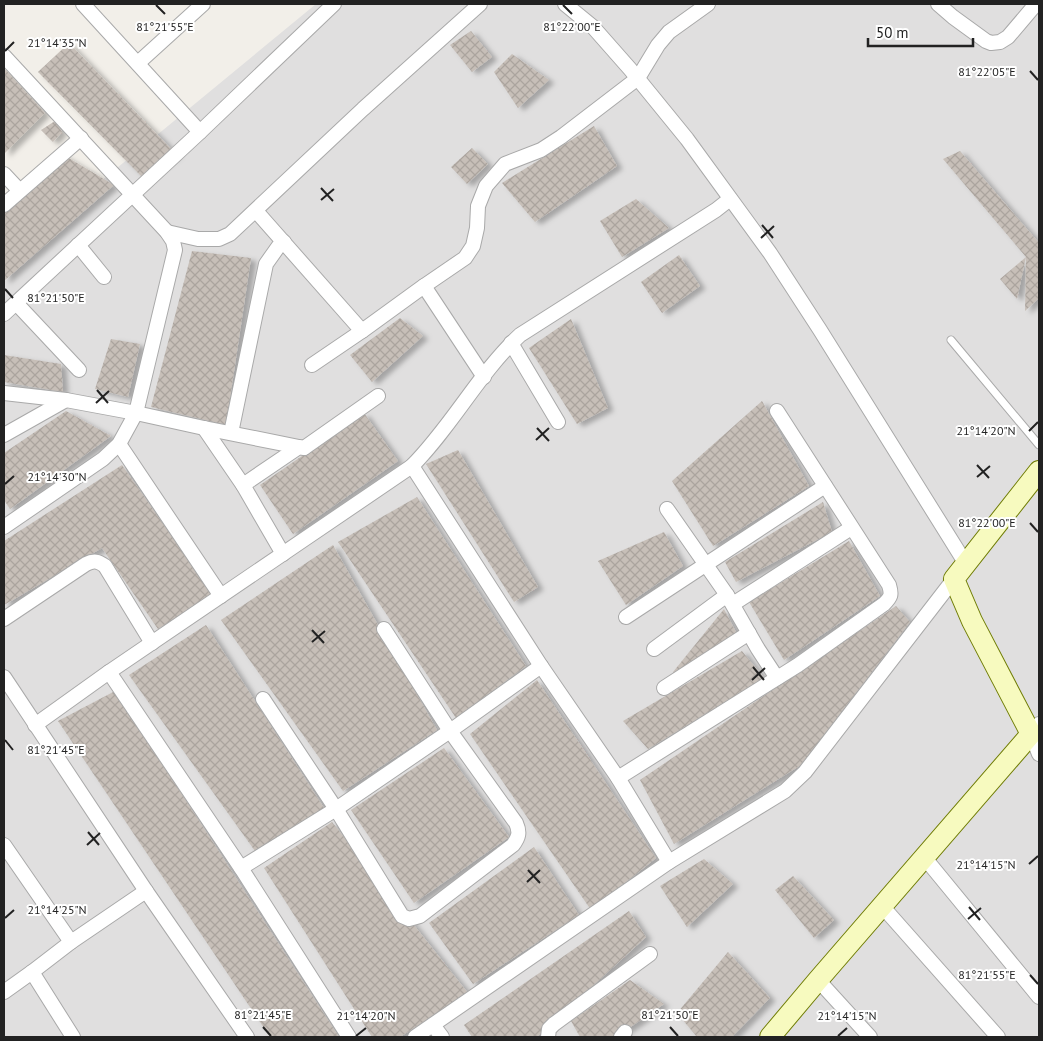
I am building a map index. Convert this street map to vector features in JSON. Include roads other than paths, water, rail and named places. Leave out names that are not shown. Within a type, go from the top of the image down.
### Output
[{"type":"main road","points":[[770,1037],[1035,729],[972,621],[960,571],[1039,471]]},
{"type":"street","points":[[84,4],[200,132]]},
{"type":"street","points":[[138,64],[203,4]]},
{"type":"street","points":[[4,314],[200,132],[334,4]]},
{"type":"street","points":[[167,232],[198,239],[219,239],[230,234],[480,4]]},
{"type":"street","points":[[415,1037],[669,862],[785,791],[805,772],[960,571],[815,322],[770,254],[687,139],[638,78],[593,27],[565,4]]},
{"type":"street","points":[[312,365],[465,258],[473,246],[477,228],[478,206],[486,186],[505,164],[541,150],[638,78],[658,45],[669,32],[708,4]]},
{"type":"street","points":[[938,4],[953,17],[991,43],[1000,42],[1008,38],[1036,4]]},
{"type":"street","points":[[4,56],[167,232],[174,250],[136,413],[119,444],[103,459],[4,527]]},
{"type":"street","points":[[4,205],[81,138]]},
{"type":"street","points":[[4,174],[19,190]]},
{"type":"street","points":[[35,725],[152,642],[412,466],[428,451],[511,343],[527,330],[716,210],[730,199]]},
{"type":"street","points":[[256,210],[362,331]]},
{"type":"street","points":[[231,433],[266,264],[284,242]]},
{"type":"street","points":[[78,245],[104,277]]},
{"type":"street","points":[[424,286],[484,377]]},
{"type":"street","points":[[16,303],[79,370]]},
{"type":"street","points":[[511,343],[558,422]]},
{"type":"street","points":[[4,393],[66,400],[304,448]]},
{"type":"street","points":[[243,484],[299,447],[304,448],[378,396]]},
{"type":"street","points":[[4,435],[66,400]]},
{"type":"street","points":[[618,778],[798,665],[890,598],[891,592],[888,586],[777,411]]},
{"type":"street","points":[[204,428],[243,484],[283,554]]},
{"type":"street","points":[[119,444],[221,596]]},
{"type":"street","points":[[412,466],[540,666],[618,778],[669,862]]},
{"type":"street","points":[[626,617],[825,486]]},
{"type":"street","points":[[667,509],[730,600],[777,678]]},
{"type":"street","points":[[654,649],[730,600],[851,528]]},
{"type":"street","points":[[4,620],[86,564],[91,561],[98,562],[104,566],[152,642]]},
{"type":"street","points":[[263,699],[336,809],[402,916],[408,919],[420,916],[513,845],[518,839],[520,831],[450,731],[384,629]]},
{"type":"street","points":[[664,688],[749,633]]},
{"type":"street","points":[[241,868],[336,809],[450,731],[540,666]]},
{"type":"street","points":[[109,672],[241,868],[349,1037]]},
{"type":"street","points":[[4,677],[146,891],[246,1037]]},
{"type":"street","points":[[1035,729],[1039,754]]},
{"type":"street","points":[[4,845],[71,942]]},
{"type":"street","points":[[924,857],[1039,997]]},
{"type":"street","points":[[4,990],[146,891]]},
{"type":"street","points":[[882,906],[998,1037]]},
{"type":"street","points":[[548,1037],[549,1029],[554,1024],[650,954]]},
{"type":"street","points":[[32,972],[73,1037]]},
{"type":"street","points":[[818,980],[870,1037]]},
{"type":"street","points":[[433,1025],[442,1037]]},
{"type":"lane","points":[[951,340],[1039,444]]}]
